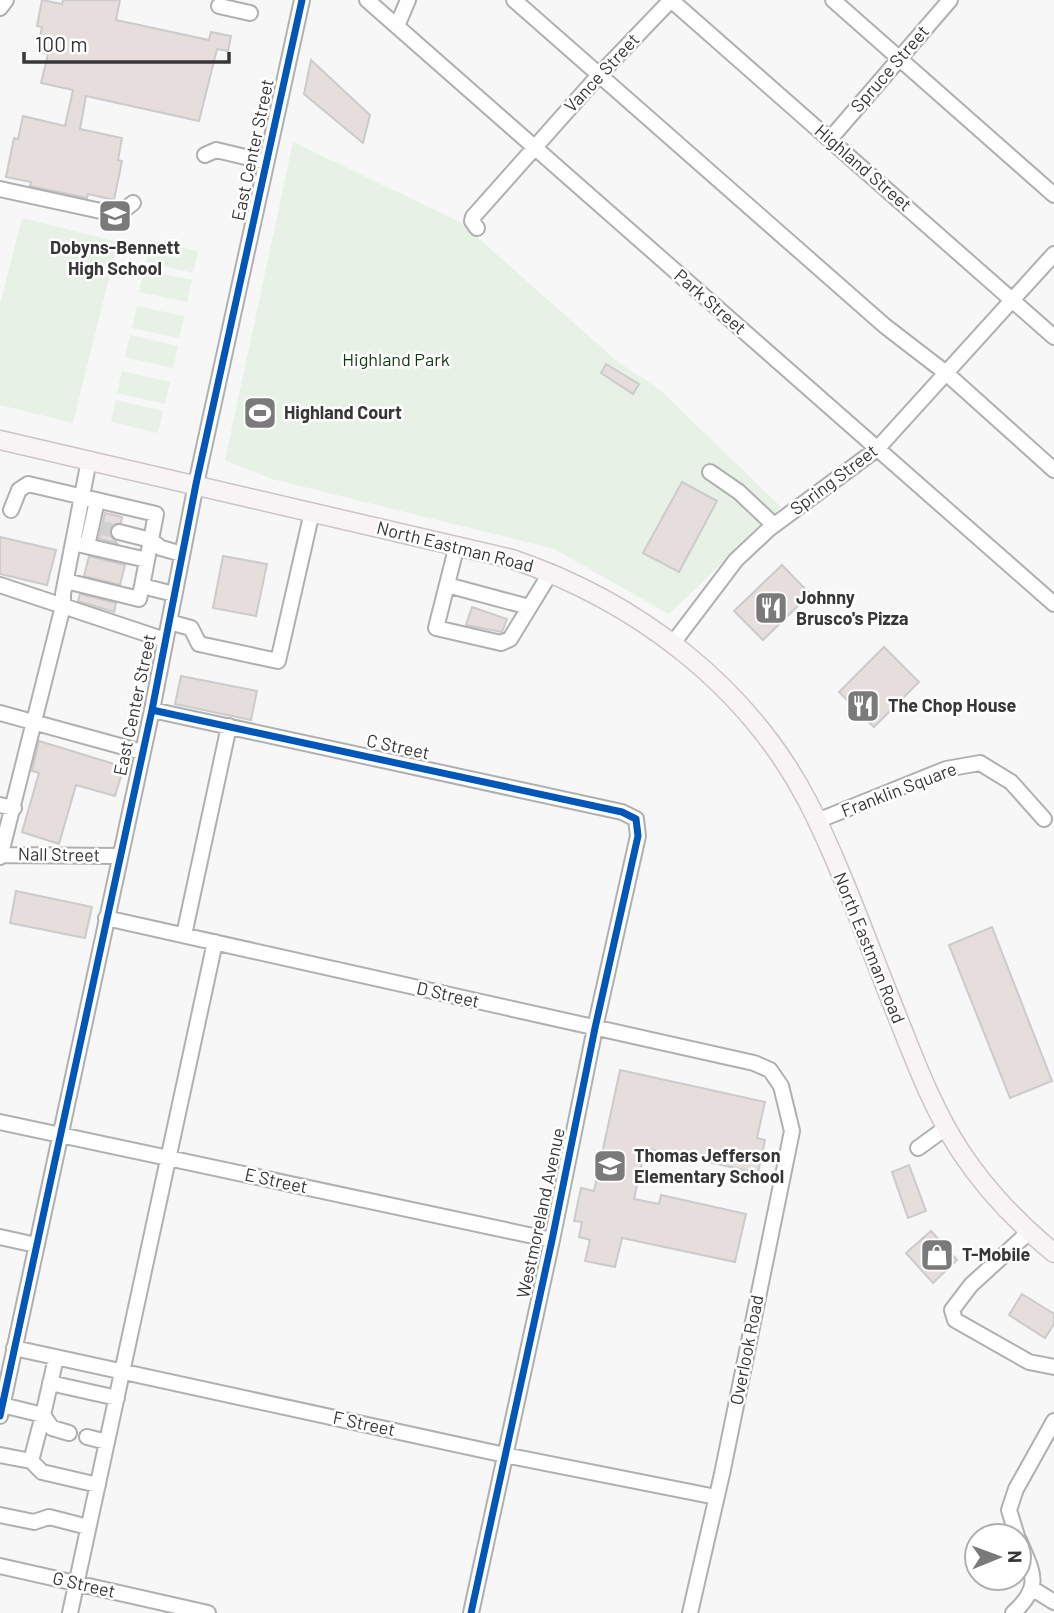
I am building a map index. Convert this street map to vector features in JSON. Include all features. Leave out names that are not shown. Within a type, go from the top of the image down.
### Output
[{"type":"main road","name":"North Eastman Road","points":[[0,440],[457,545],[551,572],[623,609],[673,643],[714,679],[754,722],[795,779],[817,821],[921,1075],[947,1128],[984,1184],[1028,1232],[1054,1253]]},
{"type":"street","points":[[0,8],[6,0]]},
{"type":"street","name":"East Center Street","points":[[1,1411],[152,710],[195,484],[302,0]]},
{"type":"street","name":"Park Street","points":[[367,0],[1054,604]]},
{"type":"street","points":[[397,26],[408,0]]},
{"type":"street","points":[[514,0],[885,326],[946,373],[1054,470]]},
{"type":"street","name":"Vance Street","points":[[477,228],[472,221],[473,217],[600,74],[671,0]]},
{"type":"street","name":"Highland Street","points":[[671,0],[1054,337]]},
{"type":"street","points":[[833,0],[1054,194]]},
{"type":"street","name":"Spruce Street","points":[[830,139],[950,0]]},
{"type":"street","points":[[219,6],[250,13]]},
{"type":"street","points":[[205,155],[216,150],[266,162]]},
{"type":"street","points":[[0,189],[110,214],[124,211],[133,203]]},
{"type":"street","name":"Spring Street","points":[[673,643],[736,559],[774,526],[877,449],[1054,254]]},
{"type":"street","points":[[80,545],[82,498],[89,460]]},
{"type":"street","points":[[709,472],[739,492],[774,526]]},
{"type":"street","points":[[11,510],[19,490],[28,484],[82,498],[97,505],[156,514],[139,599],[65,581]]},
{"type":"street","points":[[0,856],[7,807],[34,722],[64,606],[65,581],[80,545],[97,526],[97,505]]},
{"type":"street","points":[[169,622],[191,628],[199,644],[278,661],[312,512]]},
{"type":"street","points":[[119,532],[151,540],[161,548],[182,554]]},
{"type":"street","points":[[80,545],[147,560]]},
{"type":"street","points":[[457,545],[436,628],[501,643],[510,639],[551,572]]},
{"type":"street","points":[[0,585],[165,640]]},
{"type":"street","points":[[447,585],[529,607]]},
{"type":"street","points":[[142,586],[174,594]]},
{"type":"street","name":"C Street","points":[[152,710],[622,812],[636,819]]},
{"type":"street","points":[[0,713],[142,752]]},
{"type":"street","points":[[184,935],[229,726]]},
{"type":"street","name":"Franklin Square","points":[[817,821],[946,769],[980,763],[1011,782],[1044,819]]},
{"type":"street","name":"Westmoreland Avenue","points":[[471,1613],[552,1240],[594,1028],[638,836],[636,819]]},
{"type":"street","name":"Nall Street","points":[[0,856],[119,856]]},
{"type":"street","name":"D Street","points":[[106,918],[754,1063],[770,1070],[781,1086]]},
{"type":"street","points":[[70,1613],[215,942]]},
{"type":"street","name":"Overlook Road","points":[[690,1613],[725,1461],[792,1130],[781,1086]]},
{"type":"street","name":"E Street","points":[[0,1122],[552,1240]]},
{"type":"street","points":[[918,1148],[947,1128]]},
{"type":"street","points":[[1028,1232],[971,1285],[953,1310],[955,1320],[1029,1362],[1054,1367]]},
{"type":"street","points":[[0,1237],[36,1245]]},
{"type":"street","name":"F Street","points":[[14,1349],[505,1455],[716,1497]]},
{"type":"street","points":[[31,1461],[56,1358]]},
{"type":"street","points":[[50,1383],[117,1398]]},
{"type":"street","points":[[1,1411],[43,1415],[52,1428],[69,1433]]},
{"type":"street","points":[[1013,1522],[1009,1510],[1016,1489],[1054,1421]]},
{"type":"street","points":[[87,1437],[107,1442]]},
{"type":"street","points":[[0,1455],[31,1461],[42,1472],[98,1485]]},
{"type":"street","points":[[0,1515],[34,1522],[49,1517],[88,1527]]},
{"type":"street","name":"G Street","points":[[0,1566],[208,1613]]},
{"type":"street","points":[[1033,1588],[1054,1602]]},
{"type":"street","points":[[1013,1613],[1031,1592]]},
{"type":"green space","name":"Highland Park","points":[[293,142],[460,222],[619,363],[659,389],[781,507],[669,614],[554,549],[272,479],[225,460]]},
{"type":"green space","points":[[22,218],[118,242],[73,423],[0,405],[0,304]]},
{"type":"green space","points":[[150,240],[198,251],[193,273],[146,262]]},
{"type":"green space","points":[[144,270],[192,280],[187,302],[139,292]]},
{"type":"green space","points":[[137,306],[184,316],[179,338],[132,328]]},
{"type":"green space","points":[[130,335],[178,346],[173,368],[125,357]]},
{"type":"green space","points":[[122,371],[170,382],[165,404],[117,393]]},
{"type":"green space","points":[[116,400],[163,411],[158,433],[111,422]]},
{"type":"building","points":[[42,0],[62,4],[63,0],[120,0],[116,20],[209,40],[211,32],[231,36],[228,51],[217,49],[199,121],[86,96],[80,129],[122,138],[118,160],[122,161],[114,200],[88,194],[87,198],[30,186],[31,182],[6,177],[14,138],[18,139],[23,116],[65,126],[73,90],[41,83],[48,54],[37,51],[42,27],[37,26]]},
{"type":"building","points":[[311,60],[370,115],[363,143],[304,94]]},
{"type":"building","points":[[606,364],[639,384],[633,394],[601,373]]},
{"type":"building","points":[[682,482],[717,501],[679,572],[643,553]]},
{"type":"building","points":[[105,513],[122,517],[121,523],[113,525],[110,530],[110,535],[117,543],[99,539]]},
{"type":"building","points":[[0,537],[56,550],[47,585],[0,574]]},
{"type":"building","points":[[89,556],[125,565],[120,585],[84,576]]},
{"type":"building","points":[[223,556],[267,564],[256,616],[213,608]]},
{"type":"building","points":[[782,565],[810,594],[763,640],[734,611]]},
{"type":"building","points":[[80,594],[116,603],[114,612],[78,601]]},
{"type":"building","points":[[472,607],[507,619],[502,632],[466,625]]},
{"type":"building","points":[[884,647],[919,682],[874,727],[839,692]]},
{"type":"building","points":[[181,676],[257,691],[251,720],[175,704]]},
{"type":"building","points":[[39,741],[124,767],[115,796],[76,785],[59,844],[22,832],[39,773],[32,771]]},
{"type":"building","points":[[16,891],[92,907],[85,938],[10,923]]},
{"type":"building","points":[[992,927],[1052,1081],[1010,1098],[949,945]]},
{"type":"building","points":[[620,1070],[765,1102],[757,1138],[765,1140],[758,1173],[645,1148],[634,1199],[659,1204],[661,1195],[746,1214],[735,1262],[622,1238],[615,1267],[585,1261],[590,1240],[579,1237],[582,1222],[574,1221],[581,1188],[594,1191]]},
{"type":"building","points":[[909,1165],[926,1211],[908,1218],[892,1172]]},
{"type":"building","points":[[931,1231],[957,1260],[933,1283],[906,1253]]},
{"type":"building","points":[[1022,1294],[1054,1314],[1054,1324],[1045,1338],[1009,1315]]},
{"type":"tunnel","points":[[102,528],[119,532]]},
{"type":"cycle path","points":[[0,1416],[152,710],[196,484],[302,0]]},
{"type":"cycle path","points":[[152,710],[622,812],[636,819],[638,836],[471,1613]]},
{"type":"place","name":"Dobyns-Bennett High School","points":[[115,216]]},
{"type":"place","name":"Highland Court","points":[[260,413]]},
{"type":"place","name":"Johnny Brusco's Pizza","points":[[771,608]]},
{"type":"place","name":"The Chop House","points":[[863,706]]},
{"type":"place","name":"Thomas Jefferson Elementary School","points":[[610,1166]]},
{"type":"place","name":"T-Mobile","points":[[937,1255]]}]
